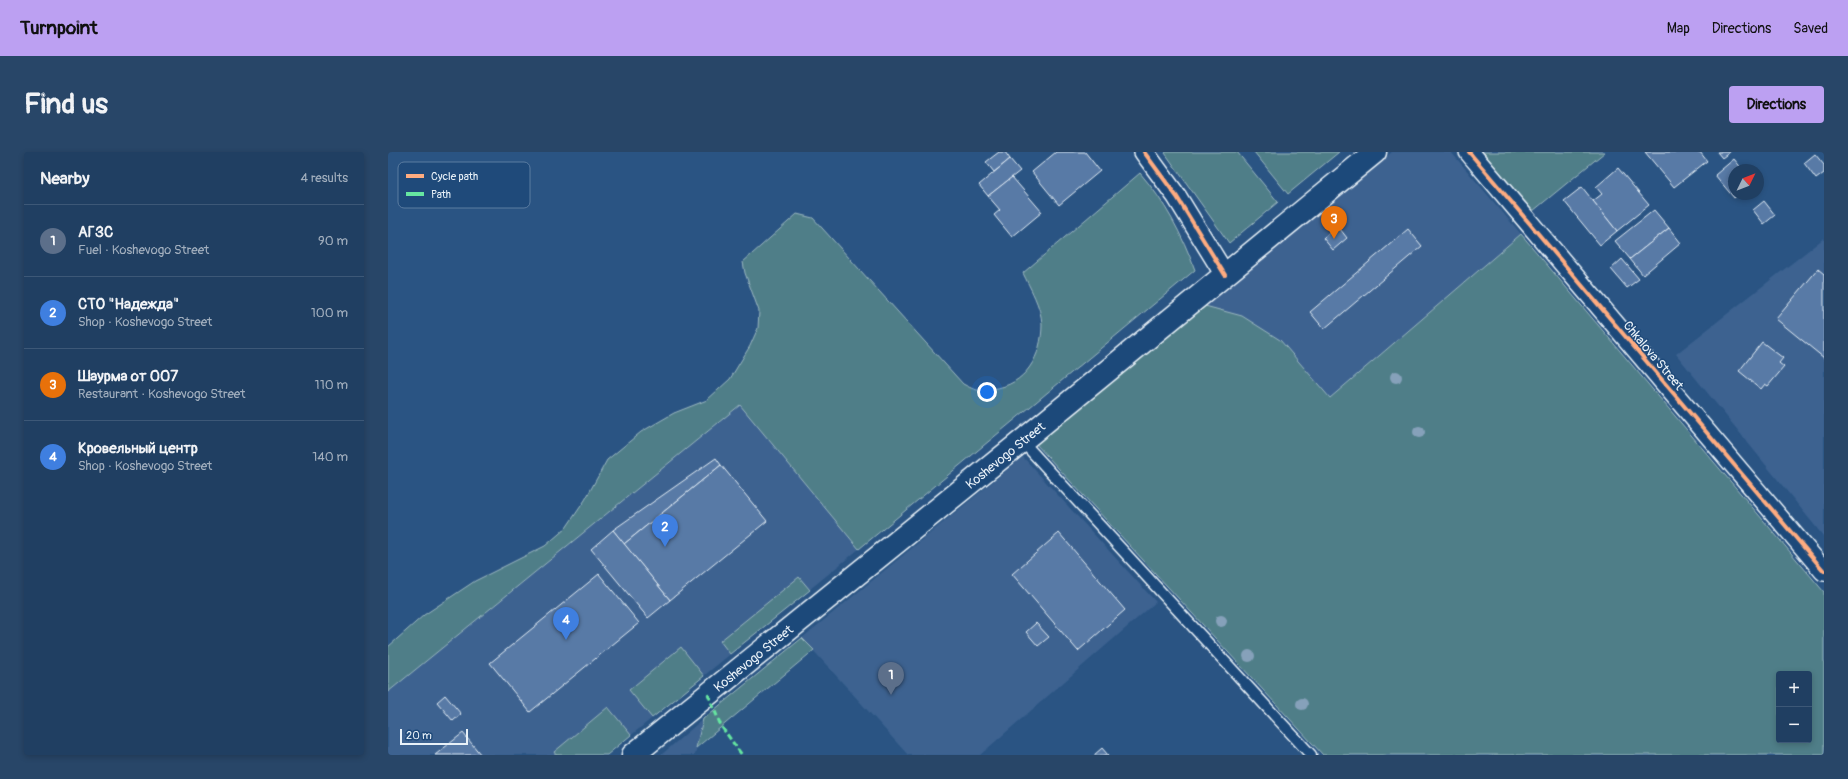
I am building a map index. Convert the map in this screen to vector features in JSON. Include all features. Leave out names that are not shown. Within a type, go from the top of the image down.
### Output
[{"type":"main road","name":"Koshevogo Street","points":[[633,755],[1022,441],[1375,152]]},
{"type":"street","points":[[1144,152],[1177,197],[1225,275]]},
{"type":"street","name":"Chkalova Street","points":[[1469,152],[1824,571]]},
{"type":"lane","points":[[1022,441],[1311,755]]},
{"type":"shaded area","points":[[1392,152],[1451,152],[1521,234],[1330,398],[1280,340],[1205,306]]},
{"type":"shaded area","points":[[1824,238],[1824,537],[1676,354]]},
{"type":"shaded area","points":[[740,405],[859,549],[607,755],[388,755],[388,692]]},
{"type":"shaded area","points":[[1023,457],[1156,602],[980,755],[908,755],[802,638]]},
{"type":"shaded area","points":[[703,719],[695,755],[661,755]]},
{"type":"green space","points":[[1237,152],[1278,202],[1229,243],[1165,153]]},
{"type":"green space","points":[[1254,152],[1339,152],[1288,194]]},
{"type":"green space","points":[[1483,152],[1605,152],[1533,211]]},
{"type":"green space","points":[[1140,173],[1157,195],[1172,219],[1195,270],[859,549],[740,405],[388,692],[388,647],[424,615],[475,581],[545,546],[566,528],[585,500],[607,460],[641,432],[674,413],[707,400],[730,379],[750,346],[758,328],[759,311],[745,273],[743,262],[797,214],[813,218],[963,384],[977,390],[992,389],[1014,382],[1023,375],[1030,367],[1039,347],[1042,324],[1040,311],[1023,273]]},
{"type":"green space","points":[[1521,234],[1824,592],[1824,755],[1323,755],[1035,443],[1205,306],[1242,316],[1280,340],[1330,398]]},
{"type":"green space","points":[[799,577],[810,590],[730,654],[720,641]]},
{"type":"green space","points":[[802,638],[814,650],[696,748],[703,719]]},
{"type":"green space","points":[[681,647],[704,676],[652,718],[629,690]]},
{"type":"green space","points":[[608,707],[631,735],[607,755],[556,755],[554,752]]},
{"type":"building","points":[[999,152],[1005,152],[1010,159],[994,172],[986,162]]},
{"type":"building","points":[[1056,152],[1085,152],[1100,171],[1059,205],[1032,172]]},
{"type":"building","points":[[1645,152],[1700,152],[1707,161],[1674,187]]},
{"type":"building","points":[[1717,152],[1730,152],[1722,158]]},
{"type":"building","points":[[1815,154],[1824,165],[1824,173],[1816,179],[1804,163]]},
{"type":"building","points":[[1010,159],[1020,171],[988,196],[979,185]]},
{"type":"building","points":[[1734,159],[1738,164],[1728,164]]},
{"type":"building","points":[[1728,164],[1728,191],[1715,175]]},
{"type":"building","points":[[1618,168],[1649,205],[1617,231],[1593,201],[1602,194],[1596,187]]},
{"type":"building","points":[[1012,177],[1042,212],[1012,237],[994,215],[1000,210],[988,196]]},
{"type":"building","points":[[1582,187],[1617,231],[1600,245],[1564,201]]},
{"type":"building","points":[[1764,201],[1775,215],[1764,224],[1753,210]]},
{"type":"building","points":[[1654,210],[1669,228],[1630,259],[1615,241]]},
{"type":"building","points":[[1337,225],[1347,238],[1333,250],[1323,238]]},
{"type":"building","points":[[1669,228],[1681,243],[1643,275],[1630,259]]},
{"type":"building","points":[[1408,229],[1422,246],[1324,329],[1310,312]]},
{"type":"building","points":[[1622,259],[1639,279],[1627,288],[1611,269]]},
{"type":"building","points":[[1818,269],[1824,274],[1824,358],[1776,319]]},
{"type":"building","points":[[1762,342],[1783,358],[1779,363],[1784,367],[1768,386],[1765,384],[1761,389],[1739,371]]},
{"type":"building","points":[[716,458],[721,465],[624,544],[613,530]]},
{"type":"building","points":[[721,465],[767,521],[670,600],[624,544]]},
{"type":"building","points":[[613,530],[670,600],[648,618],[591,549]]},
{"type":"building","points":[[1059,533],[1125,610],[1078,651],[1012,574]]},
{"type":"building","points":[[599,574],[639,623],[530,712],[490,663]]},
{"type":"building","points":[[1036,623],[1049,637],[1038,646],[1026,632]]},
{"type":"building","points":[[445,695],[461,714],[453,721],[437,702]]},
{"type":"building","points":[[463,733],[481,755],[435,755]]},
{"type":"building","points":[[1102,748],[1108,755],[1094,755]]},
{"type":"marked path","points":[[708,694],[721,726],[742,755]]},
{"type":"cycle path","points":[[1144,152],[1177,197],[1225,275]]},
{"type":"cycle path","points":[[1469,152],[1824,571]]},
{"type":"place","name":"Шаурма от 007","points":[[1334,239]]},
{"type":"place","name":"СТО \"Надежда\"","points":[[665,547]]},
{"type":"place","name":"Кровельный центр","points":[[566,640]]},
{"type":"place","name":"АГЗС","points":[[891,695]]}]
